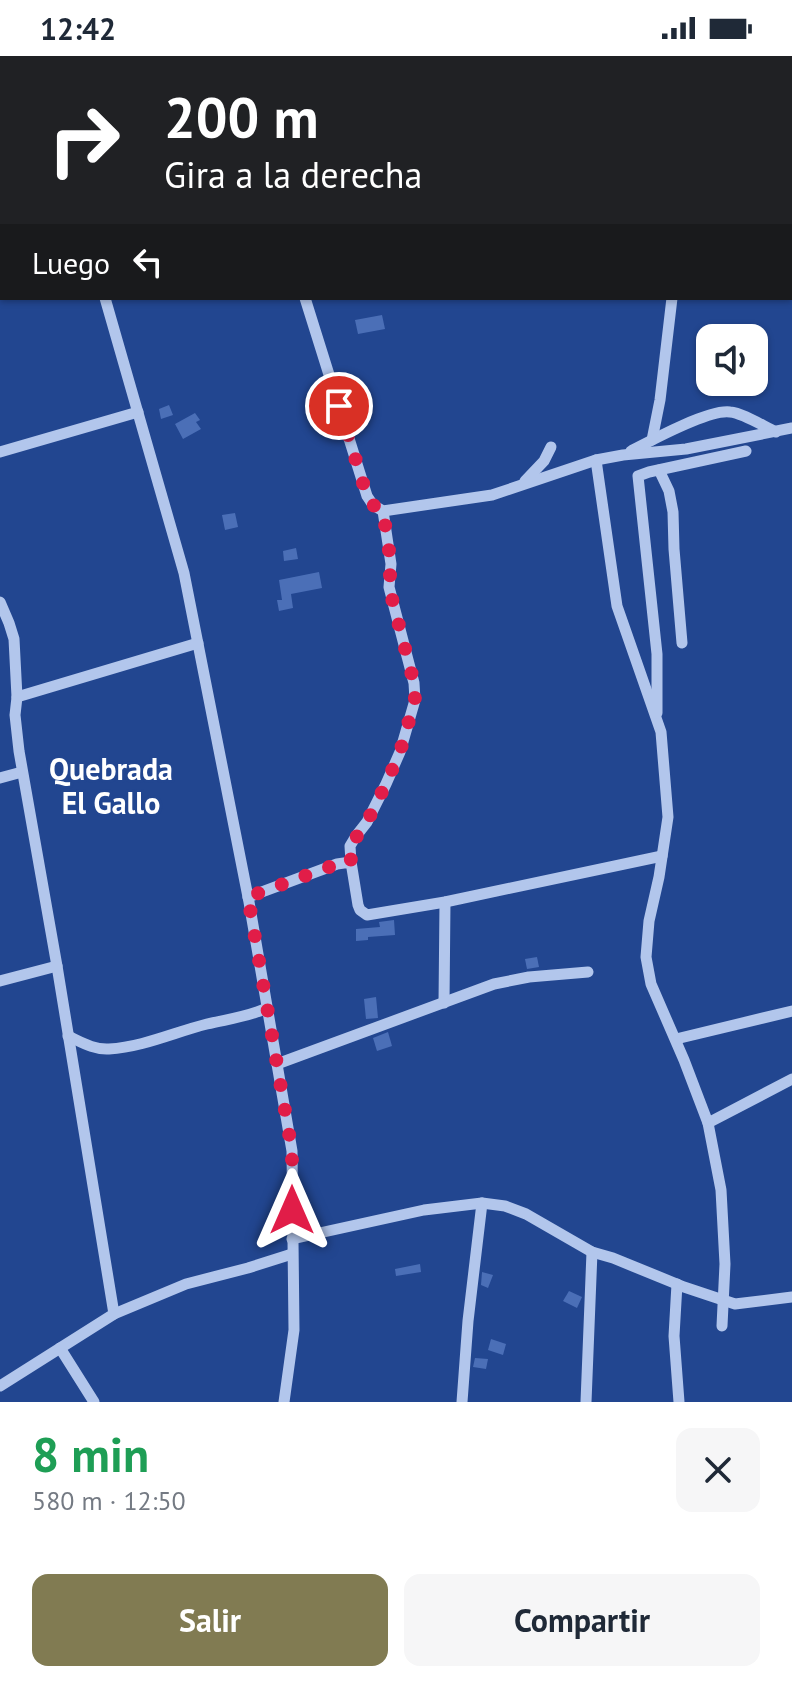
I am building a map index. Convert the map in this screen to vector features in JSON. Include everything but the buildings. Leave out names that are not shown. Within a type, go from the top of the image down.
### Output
[{"type":"street","points":[[106,300],[184,573],[248,897],[292,1151],[294,1330],[284,1402]]},
{"type":"street","points":[[306,300],[367,496],[373,505],[383,511],[492,495],[596,460],[686,449],[792,428]]},
{"type":"street","points":[[652,440],[672,300]]},
{"type":"street","points":[[0,452],[138,412]]},
{"type":"street","points":[[623,455],[693,421],[722,412],[738,414],[776,432]]},
{"type":"street","points":[[522,484],[544,461],[551,447]]},
{"type":"street","points":[[656,718],[657,654],[638,476],[746,451]]},
{"type":"street","points":[[639,454],[669,491],[682,643]]},
{"type":"street","points":[[596,460],[617,606],[661,732],[668,817],[649,921],[646,957],[651,984],[708,1123],[721,1190],[725,1264],[722,1326]]},
{"type":"street","points":[[383,511],[391,564],[389,587],[414,683],[415,700],[400,752],[386,784],[367,822],[350,846],[358,905],[362,913],[367,915],[445,902],[662,856]]},
{"type":"street","points":[[0,602],[4,621],[14,639],[15,715],[22,772],[114,1314]]},
{"type":"street","points":[[17,697],[198,643]]},
{"type":"street","points":[[0,778],[22,772]]},
{"type":"street","points":[[248,897],[337,864],[351,862]]},
{"type":"street","points":[[444,1003],[445,902]]},
{"type":"street","points":[[0,981],[57,966]]},
{"type":"street","points":[[277,1064],[494,984],[519,978],[588,972]]},
{"type":"street","points":[[68,1036],[86,1045],[109,1049],[253,1015],[267,1008]]},
{"type":"street","points":[[676,1039],[792,1011]]},
{"type":"street","points":[[708,1123],[792,1079]]},
{"type":"street","points":[[292,1239],[424,1210],[482,1203],[505,1206],[526,1214],[592,1252],[735,1304],[792,1297]]},
{"type":"street","points":[[462,1402],[482,1203]]},
{"type":"street","points":[[586,1402],[592,1252]]},
{"type":"street","points":[[0,1386],[114,1314],[186,1284],[292,1254]]},
{"type":"street","points":[[677,1284],[674,1336],[679,1402]]},
{"type":"street","points":[[60,1348],[94,1402]]},
{"type":"district","name":"Quebrada El Gallo","points":[[111,785]]},
{"type":"route","points":[[292,1210],[292,1151],[248,897],[337,864],[351,862],[350,846],[367,822],[386,784],[400,752],[415,700],[414,683],[389,587],[391,564],[383,511],[373,505],[367,496],[339,406]]}]
